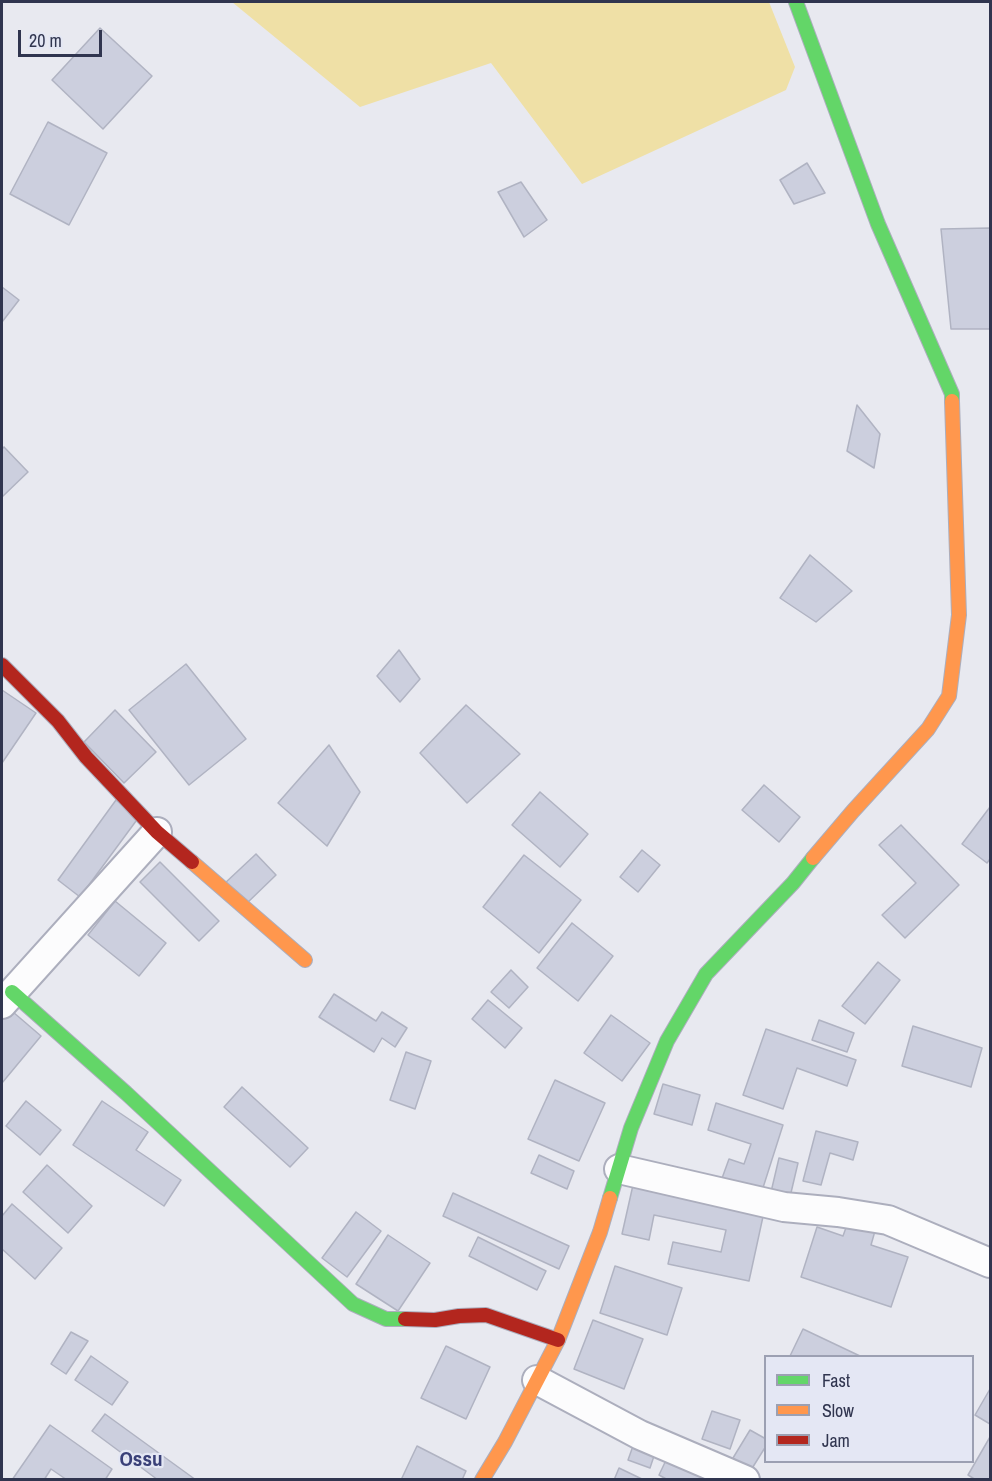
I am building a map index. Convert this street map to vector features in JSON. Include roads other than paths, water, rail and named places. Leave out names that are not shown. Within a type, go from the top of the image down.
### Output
[{"type":"street","points":[[482,1479],[505,1442],[558,1340],[600,1232],[631,1128],[667,1041],[706,974],[793,883],[853,811],[928,729],[949,696],[959,615],[952,394],[878,224],[796,2]]},
{"type":"street","points":[[2,665],[58,721],[86,757],[157,832],[305,960]]},
{"type":"street","points":[[157,832],[7,998],[126,1093],[353,1304],[386,1319],[435,1320],[486,1315],[558,1340]]},
{"type":"street","points":[[619,1169],[784,1207],[888,1220],[990,1263]]},
{"type":"street","points":[[537,1380],[640,1435],[745,1479]]},
{"type":"district","name":"Ossu","points":[[141,1460]]}]
